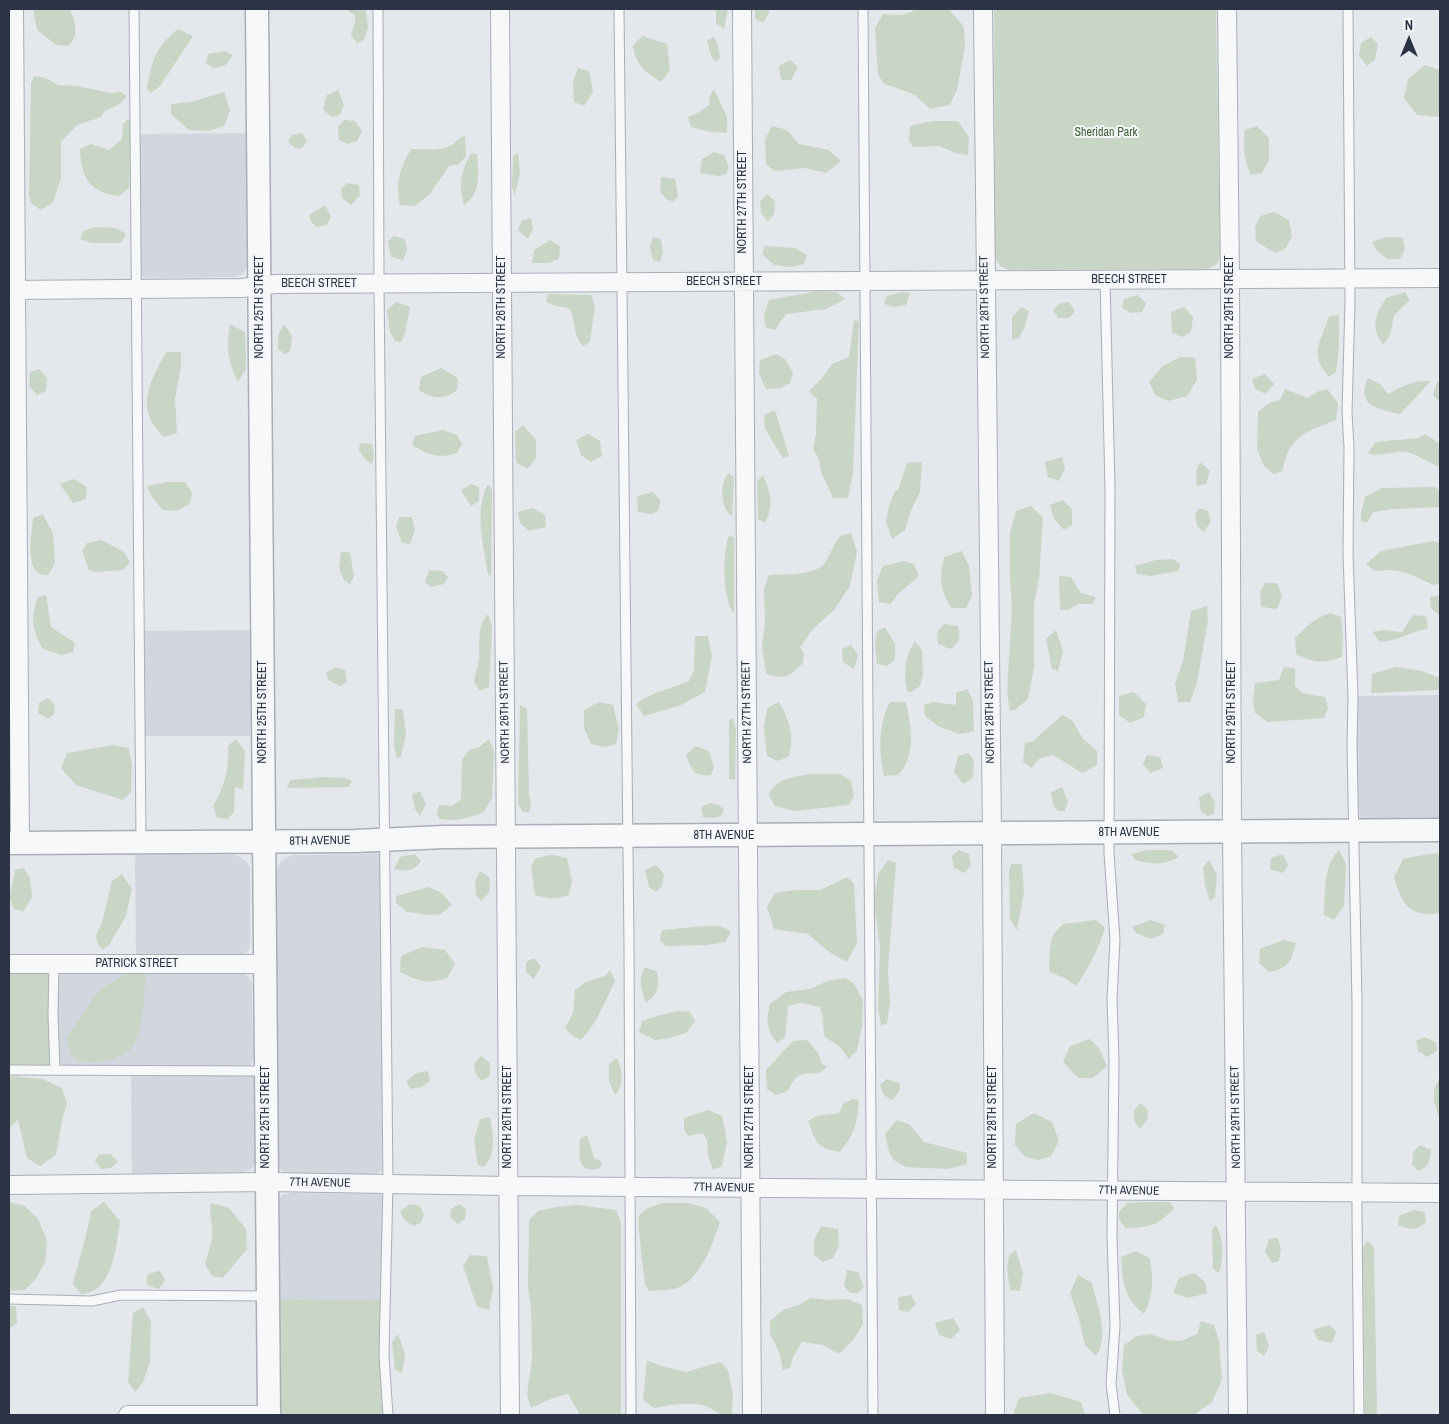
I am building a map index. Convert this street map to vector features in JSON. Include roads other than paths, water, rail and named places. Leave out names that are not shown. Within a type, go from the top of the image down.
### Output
[{"type":"street","points":[[14,9],[12,290],[14,843]]},
{"type":"street","name":"NORTH 25TH STREET","points":[[257,9],[269,1415]]},
{"type":"street","name":"NORTH 26TH STREET","points":[[500,9],[510,1415]]},
{"type":"street","name":"NORTH 27TH STREET","points":[[742,9],[752,1415]]},
{"type":"street","name":"NORTH 28TH STREET","points":[[983,9],[992,833],[995,1415]]},
{"type":"street","name":"NORTH 29TH STREET","points":[[1227,9],[1238,1415]]},
{"type":"street","name":"BEECH STREET","points":[[12,290],[242,288],[276,284],[378,283],[1440,278]]},
{"type":"street","name":"8TH AVENUE","points":[[14,843],[264,842],[506,837],[1440,830]]},
{"type":"street","name":"PATRICK STREET","points":[[9,964],[265,964]]},
{"type":"street","name":"7TH AVENUE","points":[[9,1185],[267,1182],[509,1186],[1440,1193]]},
{"type":"street","points":[[128,1415],[269,1415]]},
{"type":"lane","points":[[134,9],[141,843]]},
{"type":"lane","points":[[378,9],[378,283],[388,1184],[384,1355],[388,1415]]},
{"type":"lane","points":[[619,9],[623,282],[631,1415]]},
{"type":"lane","points":[[863,9],[873,1415]]},
{"type":"lane","points":[[1348,9],[1350,278],[1350,349],[1347,412],[1349,447],[1348,554],[1353,679],[1359,1415]]},
{"type":"lane","points":[[1105,280],[1110,488],[1109,833],[1114,940],[1112,999],[1115,1326],[1111,1384],[1115,1415]]},
{"type":"lane","points":[[54,964],[52,1016],[55,1070]]},
{"type":"lane","points":[[9,1070],[266,1071]]},
{"type":"lane","points":[[9,1299],[92,1300],[121,1295],[268,1296]]},
{"type":"park label","name":"Sheridan Park","points":[[1106,133]]}]
